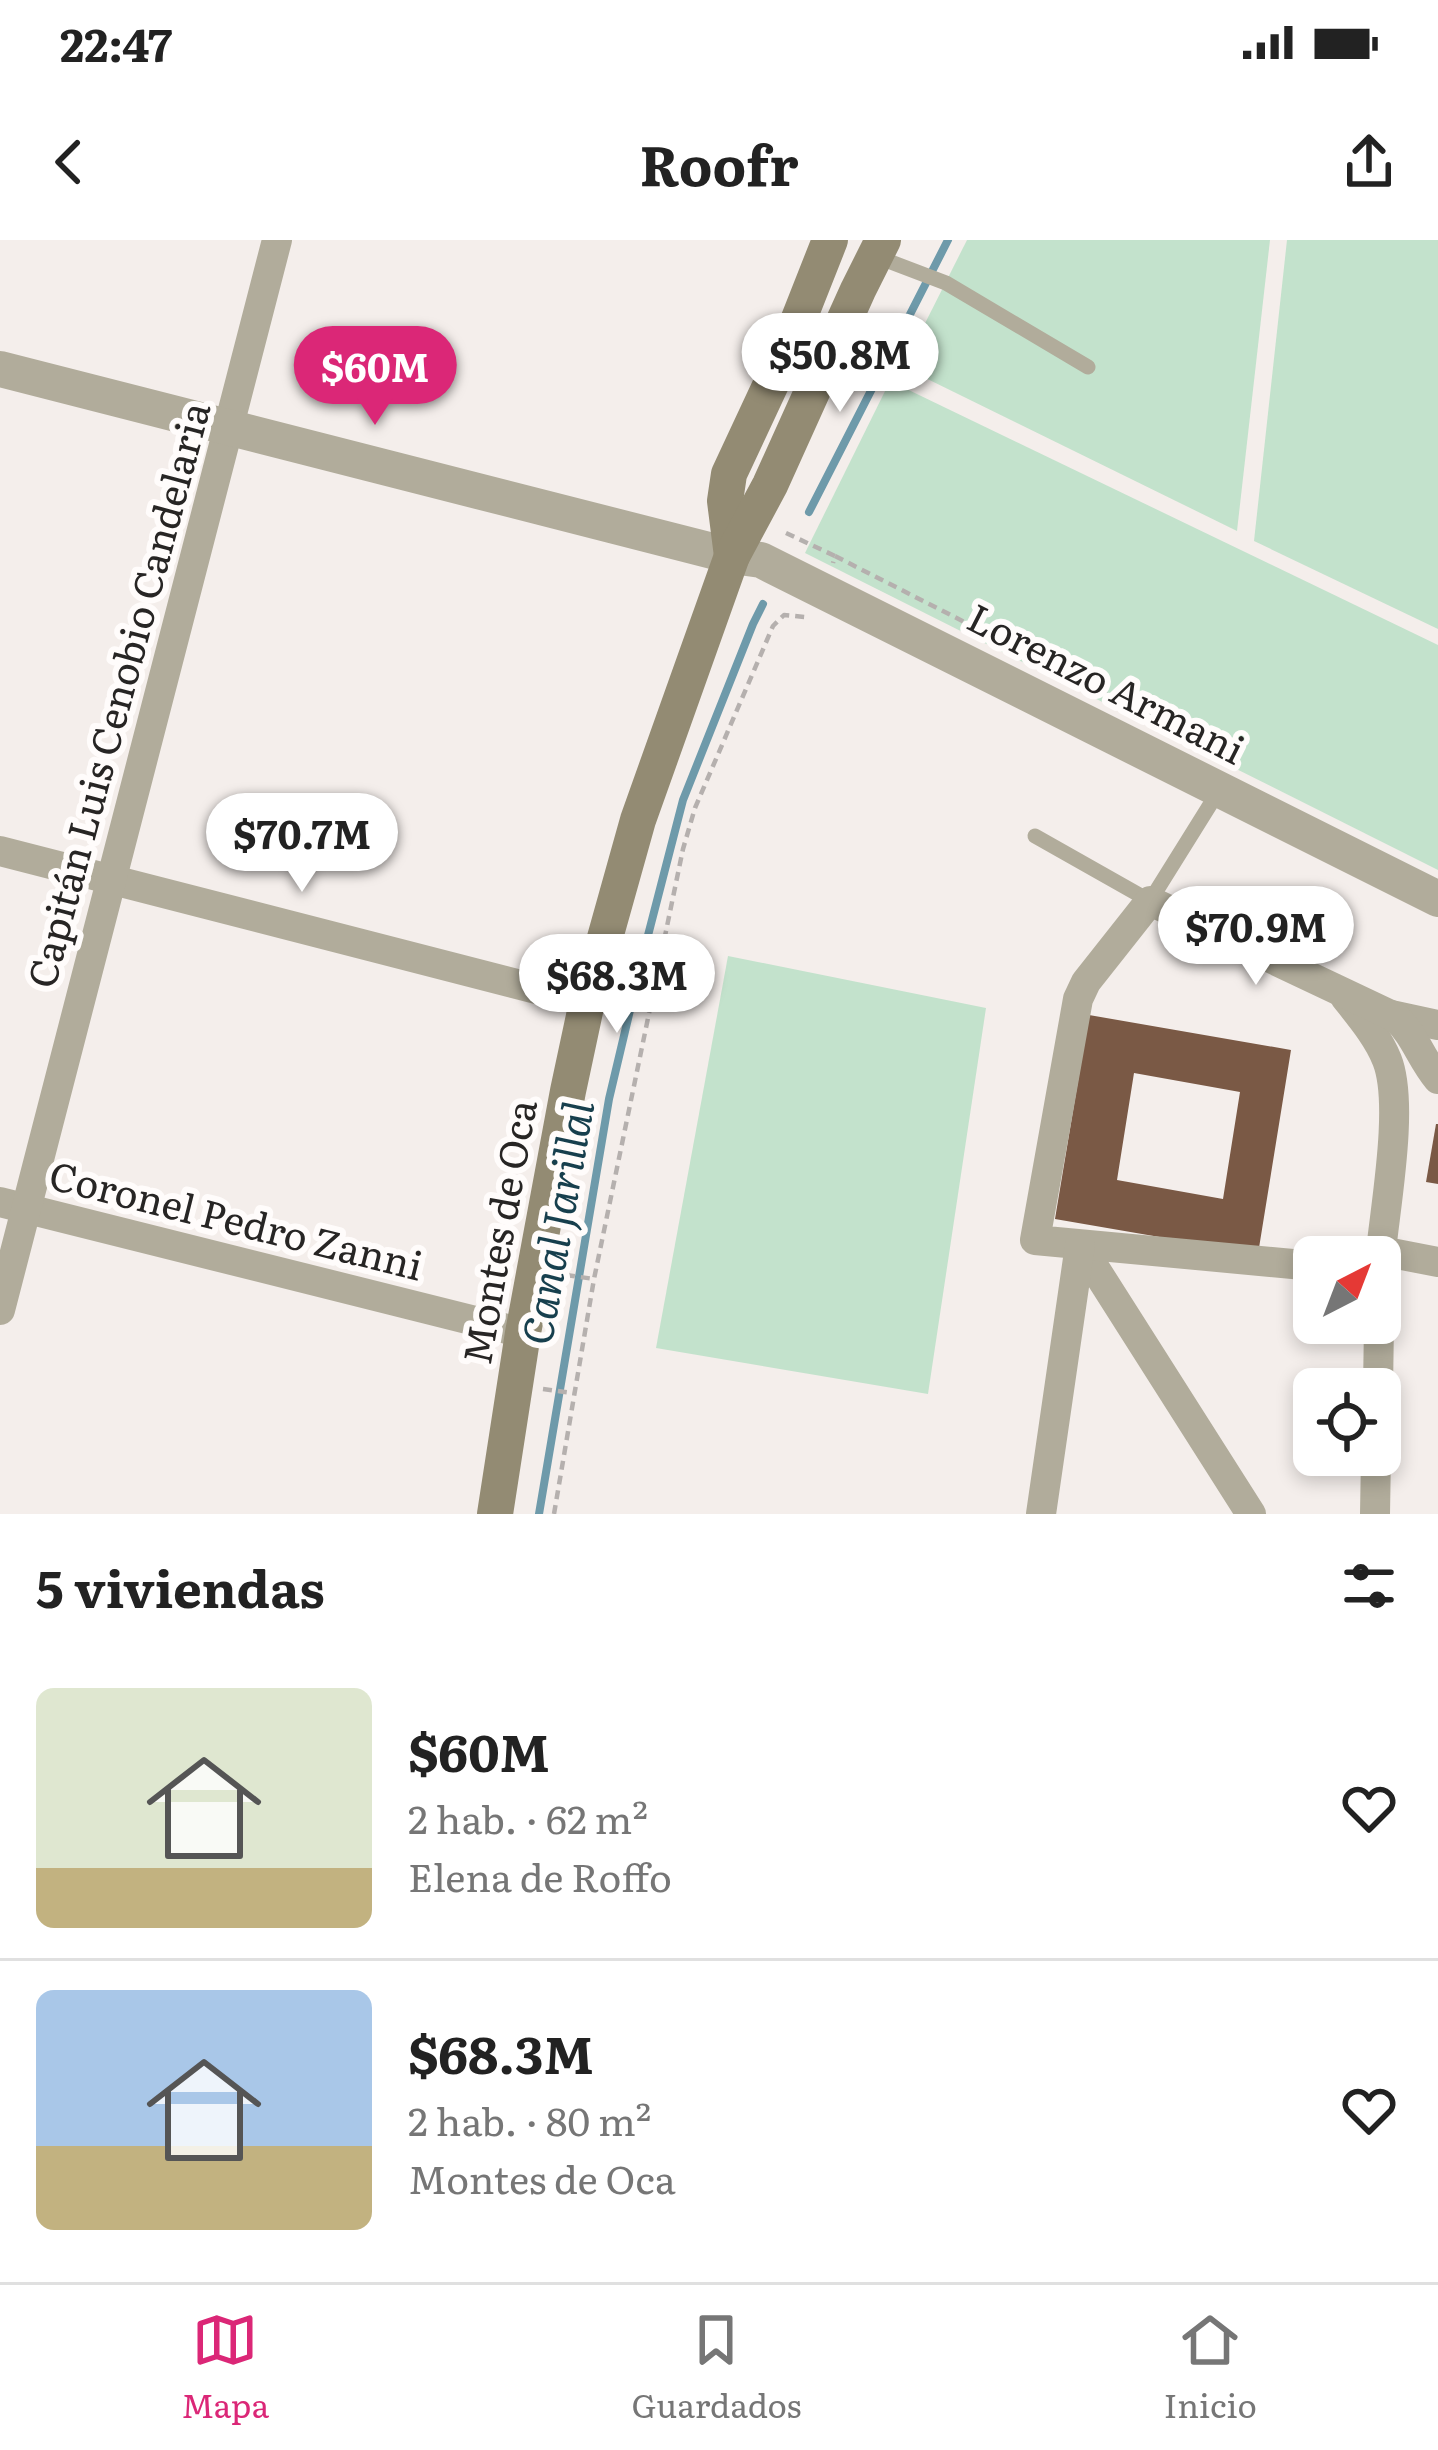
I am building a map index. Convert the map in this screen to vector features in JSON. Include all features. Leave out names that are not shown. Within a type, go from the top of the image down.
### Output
[{"type":"main road","name":"Montes de Oca","points":[[732,556],[725,501],[729,474],[785,354],[823,241]]},
{"type":"main road","name":"Montes de Oca","points":[[495,1514],[587,1002],[638,820],[732,556],[770,485],[879,248]]},
{"type":"street","name":"Capitán Luis Cenobio Candelaria","points":[[0,1310],[13,1205],[110,879],[277,240]]},
{"type":"street","points":[[823,241],[879,248]]},
{"type":"street","name":"Lorenzo Armani","points":[[0,369],[732,556],[761,560],[778,548],[1236,778],[1438,898]]},
{"type":"street","points":[[0,851],[587,1002]]},
{"type":"street","points":[[1293,1264],[1036,1240],[1078,999],[1086,982],[1150,901],[1390,1015],[1408,1029],[1438,1079]]},
{"type":"street","points":[[1341,992],[1387,1059],[1396,1092],[1376,1236]]},
{"type":"street","points":[[1390,1015],[1438,1025]]},
{"type":"street","name":"Coronel Pedro Zanni","points":[[13,1205],[524,1333]]},
{"type":"street","points":[[1041,1514],[1080,1246]]},
{"type":"street","points":[[1080,1246],[1251,1514]]},
{"type":"street","points":[[1401,1257],[1438,1262]]},
{"type":"street","points":[[1375,1514],[1376,1476]]},
{"type":"lane","points":[[879,248],[1088,367]]},
{"type":"lane","points":[[1035,836],[1150,901],[1236,778]]},
{"type":"path","points":[[787,516],[778,548],[1236,778]]},
{"type":"path","points":[[554,1514],[572,1392],[683,849],[695,808],[773,626],[784,615],[812,618],[829,573]]},
{"type":"path","points":[[569,1259],[569,1275],[594,1279]]},
{"type":"path","points":[[553,1390],[572,1392]]},
{"type":"green space","points":[[967,240],[1270,240],[1237,531],[903,367]]},
{"type":"green space","points":[[1287,240],[1438,240],[1438,629],[1254,541]]},
{"type":"green space","points":[[890,381],[1438,645],[1438,870],[805,553]]},
{"type":"green space","points":[[728,956],[986,1008],[928,1394],[656,1348]]},
{"type":"building","points":[[1089,1015],[1291,1050],[1258,1254],[1055,1219]],"holes":[[[1134,1073],[1240,1092],[1223,1199],[1117,1180]]]},
{"type":"building","points":[[1438,1124],[1438,1184],[1426,1182]]},
{"type":"waterway","name":"Canal Jarillal","points":[[809,512],[948,240]]},
{"type":"waterway","name":"Canal Jarillal","points":[[539,1514],[609,1099],[645,947],[683,800],[763,604]]}]
